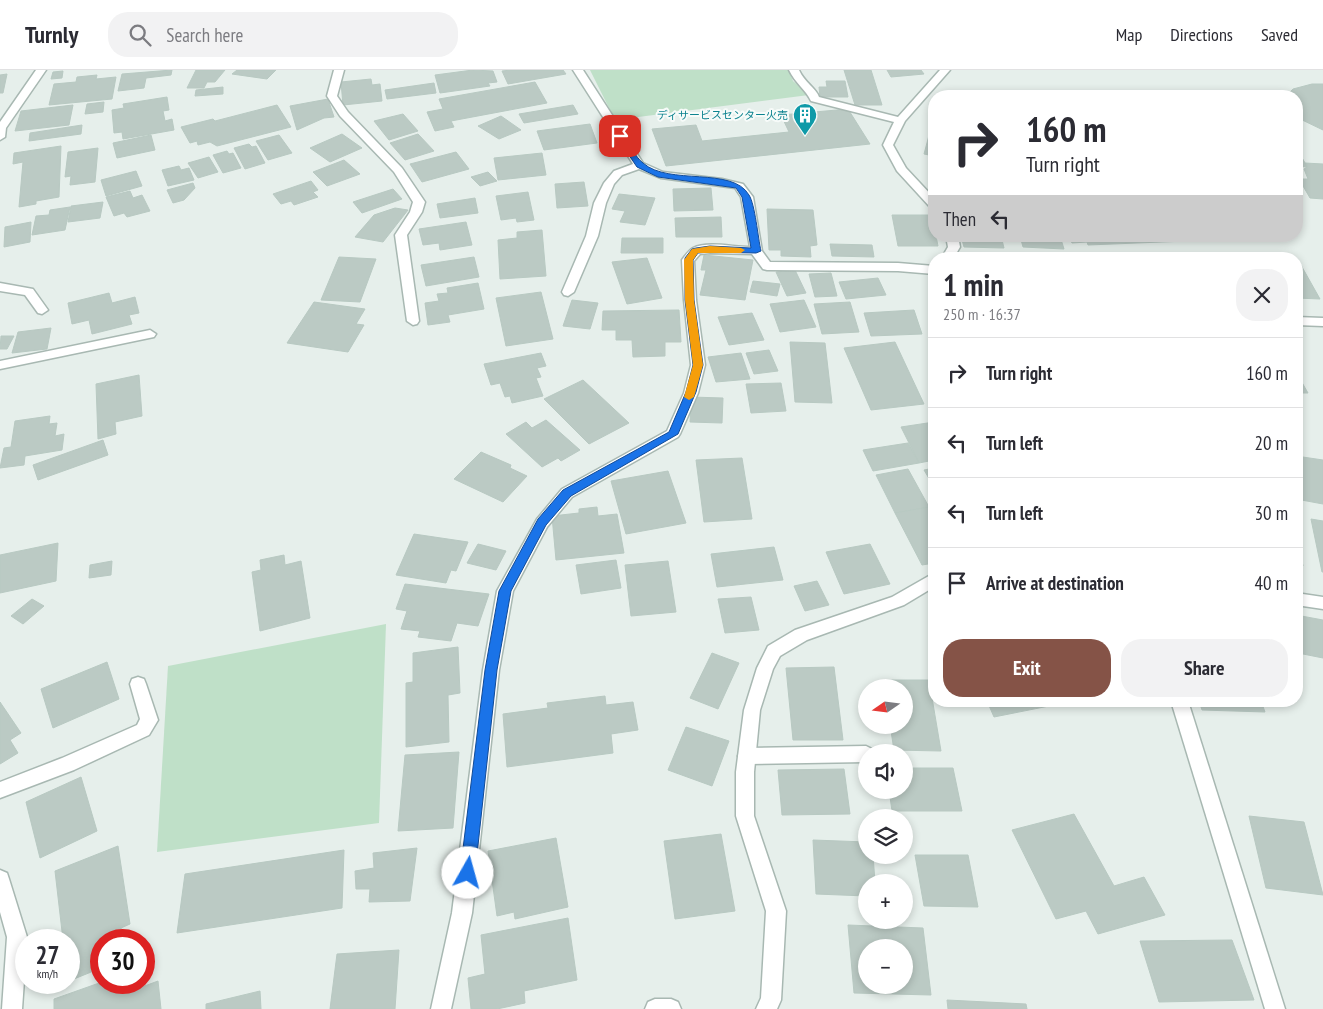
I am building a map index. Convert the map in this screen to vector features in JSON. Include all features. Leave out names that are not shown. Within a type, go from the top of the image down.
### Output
[{"type":"street","points":[[0,137],[1,128],[41,70]]},
{"type":"street","points":[[339,70],[332,96],[344,114],[398,170],[419,202],[416,212],[401,235],[413,321]]},
{"type":"street","points":[[578,70],[640,165],[661,175],[722,182],[739,186],[746,196],[756,251],[767,266],[898,267],[928,270]]},
{"type":"street","points":[[794,70],[806,89],[813,93],[815,99],[885,118],[900,120]]},
{"type":"street","points":[[928,198],[901,169],[888,145],[900,120],[945,70]]},
{"type":"street","points":[[568,292],[592,236],[600,203],[609,183],[618,174],[640,165]]},
{"type":"street","points":[[441,1009],[462,913],[491,670],[505,591],[542,522],[567,493],[673,434],[691,392],[698,365],[690,300],[688,260],[696,251],[710,249],[756,251]]},
{"type":"street","points":[[0,287],[29,292],[42,310]]},
{"type":"street","points":[[1303,321],[1323,322]]},
{"type":"street","points":[[0,365],[150,334]]},
{"type":"street","points":[[766,1009],[771,1000],[776,911],[745,816],[745,772],[752,710],[765,668],[774,650],[801,635],[898,601],[928,583]]},
{"type":"street","points":[[1303,601],[1323,603]]},
{"type":"street","points":[[0,790],[68,764],[143,730],[149,720],[138,684]]},
{"type":"street","points":[[1181,707],[1275,1009]]},
{"type":"street","points":[[747,756],[858,754]]},
{"type":"street","points":[[0,880],[17,937],[12,1009]]},
{"type":"street","points":[[655,1009],[670,1009]]},
{"type":"green space","points":[[590,70],[789,70],[793,81],[809,95],[615,120]]},
{"type":"green space","points":[[386,624],[379,823],[157,852],[168,666]]},
{"type":"building","points":[[172,70],[171,75],[146,78],[144,88],[118,91],[122,74]]},
{"type":"building","points":[[196,70],[225,70],[215,82],[207,82],[204,88],[187,88]]},
{"type":"building","points":[[237,70],[276,70],[267,79],[232,74]]},
{"type":"building","points":[[473,70],[493,71],[497,82],[488,83],[490,86],[440,93],[435,75]]},
{"type":"building","points":[[563,70],[566,74],[508,84],[502,71]]},
{"type":"building","points":[[844,70],[871,70],[882,105],[855,105]]},
{"type":"building","points":[[887,70],[921,70],[924,74],[891,77]]},
{"type":"building","points":[[63,71],[62,78],[51,79],[53,72]]},
{"type":"building","points":[[7,74],[3,93],[0,93],[0,75]]},
{"type":"building","points":[[97,75],[96,79],[116,77],[112,99],[49,105],[54,84],[76,82],[77,77]]},
{"type":"building","points":[[371,79],[372,85],[380,84],[382,101],[343,105],[341,82]]},
{"type":"building","points":[[826,81],[845,81],[848,97],[820,97],[819,87],[827,87]]},
{"type":"building","points":[[535,82],[547,103],[451,121],[454,127],[435,131],[427,112],[443,109],[439,99]]},
{"type":"building","points":[[434,83],[436,93],[387,99],[385,90]]},
{"type":"building","points":[[1312,84],[1323,84],[1323,130],[1303,120],[1303,90],[1293,89]]},
{"type":"building","points":[[223,87],[223,94],[195,96],[196,90]]},
{"type":"building","points":[[167,97],[169,110],[163,111],[165,121],[172,119],[174,130],[123,139],[122,132],[114,133],[112,110],[124,108],[123,104]]},
{"type":"building","points":[[328,99],[334,117],[324,118],[297,130],[290,106]]},
{"type":"building","points":[[104,102],[103,112],[85,114],[87,104]]},
{"type":"building","points":[[73,105],[69,125],[15,131],[21,111]]},
{"type":"building","points":[[277,105],[291,127],[217,146],[210,142],[198,145],[197,141],[190,143],[181,127],[213,119],[215,121]]},
{"type":"building","points":[[573,105],[578,114],[524,123],[519,114]]},
{"type":"building","name":"ディサービスセンター火売","points":[[848,109],[870,144],[666,166],[652,129],[696,125],[702,141],[789,132],[781,115]]},
{"type":"building","points":[[403,114],[418,131],[389,140],[374,121]]},
{"type":"building","points":[[501,116],[521,130],[499,139],[478,126]]},
{"type":"building","points":[[590,124],[597,143],[544,150],[537,131]]},
{"type":"building","points":[[82,125],[81,134],[29,141],[30,133]]},
{"type":"building","points":[[342,134],[362,148],[330,162],[310,148]]},
{"type":"building","points":[[418,134],[434,151],[405,160],[390,143]]},
{"type":"building","points":[[151,135],[155,150],[117,158],[113,143]]},
{"type":"building","points":[[279,135],[292,153],[268,160],[256,141]]},
{"type":"building","points":[[928,139],[928,155],[924,154]]},
{"type":"building","points":[[249,144],[252,147],[256,146],[265,163],[245,169],[234,148]]},
{"type":"building","points":[[61,146],[59,197],[36,201],[36,204],[19,207],[23,162],[13,164],[14,153]]},
{"type":"building","points":[[98,148],[95,182],[70,185],[71,176],[65,177],[68,152]]},
{"type":"building","points":[[227,151],[229,154],[233,153],[241,168],[223,173],[213,155]]},
{"type":"building","points":[[456,152],[469,169],[422,182],[410,164]]},
{"type":"building","points":[[542,153],[546,175],[498,180],[494,158]]},
{"type":"building","points":[[209,157],[218,172],[198,178],[188,163]]},
{"type":"building","points":[[344,160],[360,174],[327,186],[313,172]]},
{"type":"building","points":[[1305,163],[1323,164],[1323,199],[1310,198],[1303,186],[1303,179],[1308,179],[1304,169],[1307,167]]},
{"type":"building","points":[[179,166],[181,170],[189,168],[194,180],[168,186],[162,170]]},
{"type":"building","points":[[136,171],[142,186],[106,196],[101,180]]},
{"type":"building","points":[[488,172],[497,181],[480,186],[471,177]]},
{"type":"building","points":[[311,181],[318,190],[313,192],[318,197],[294,205],[291,201],[281,204],[273,194]]},
{"type":"building","points":[[584,182],[588,206],[557,208],[555,184]]},
{"type":"building","points":[[193,183],[195,188],[184,200],[173,203],[167,190]]},
{"type":"building","points":[[711,188],[713,210],[674,211],[673,189]]},
{"type":"building","points":[[393,189],[402,199],[362,213],[353,202]]},
{"type":"building","points":[[130,191],[133,198],[142,195],[150,211],[127,217],[124,213],[114,216],[106,197]]},
{"type":"building","points":[[528,192],[534,220],[517,222],[516,218],[501,220],[496,196]]},
{"type":"building","points":[[619,194],[655,198],[645,225],[620,222],[625,211],[612,209]]},
{"type":"building","points":[[475,198],[478,213],[440,218],[437,204]]},
{"type":"building","points":[[103,202],[100,218],[68,222],[71,206]]},
{"type":"building","points":[[70,207],[65,230],[32,235],[36,216],[49,215],[50,210]]},
{"type":"building","points":[[395,208],[408,210],[383,242],[355,237],[374,215]]},
{"type":"building","points":[[767,209],[813,210],[817,245],[810,246],[811,257],[781,256],[781,250],[769,250]]},
{"type":"building","points":[[892,215],[928,215],[928,242],[937,242],[938,246],[898,246]]},
{"type":"building","points":[[721,217],[722,237],[676,237],[675,218]]},
{"type":"building","points":[[31,222],[30,242],[4,247],[5,227]]},
{"type":"building","points":[[466,222],[472,245],[440,250],[439,243],[423,245],[419,229]]},
{"type":"building","points":[[542,230],[546,276],[500,279],[498,240],[517,238],[517,232]]},
{"type":"building","points":[[622,238],[663,238],[663,253],[621,253]]},
{"type":"building","points":[[963,242],[1002,242],[1004,248],[964,247]]},
{"type":"building","points":[[1022,242],[1062,242],[1064,249],[1023,247]]},
{"type":"building","points":[[1087,242],[1162,242],[1088,245]]},
{"type":"building","points":[[830,244],[872,245],[874,257],[832,256]]},
{"type":"building","points":[[704,255],[753,260],[745,300],[700,295],[706,270],[701,270]]},
{"type":"building","points":[[339,257],[376,259],[360,302],[321,300]]},
{"type":"building","points":[[474,257],[479,277],[426,286],[421,265]]},
{"type":"building","points":[[647,258],[662,298],[627,304],[612,262]]},
{"type":"building","points":[[1303,269],[1320,299],[1303,298]]},
{"type":"building","points":[[795,270],[806,293],[787,296],[776,272]]},
{"type":"building","points":[[831,273],[837,296],[815,297],[809,274]]},
{"type":"building","points":[[878,278],[886,295],[846,299],[839,282]]},
{"type":"building","points":[[753,281],[780,284],[777,296],[750,292]]},
{"type":"building","points":[[478,283],[484,309],[448,315],[450,322],[428,325],[425,303],[439,301],[437,294],[448,293],[447,288]]},
{"type":"building","points":[[541,292],[553,339],[506,346],[496,298]]},
{"type":"building","points":[[109,293],[112,303],[135,297],[139,313],[129,315],[132,324],[92,334],[89,320],[72,324],[68,303]]},
{"type":"building","points":[[572,300],[598,303],[590,329],[563,326]]},
{"type":"building","points":[[804,300],[816,327],[780,332],[770,304]]},
{"type":"building","points":[[314,302],[365,309],[356,324],[364,325],[348,352],[287,343]]},
{"type":"building","points":[[850,302],[859,332],[822,334],[814,304]]},
{"type":"building","points":[[679,310],[681,342],[665,342],[665,356],[633,357],[632,340],[616,340],[616,330],[602,330],[603,311]]},
{"type":"building","points":[[914,310],[922,334],[871,336],[864,313]]},
{"type":"building","points":[[752,313],[764,340],[729,345],[718,317]]},
{"type":"building","points":[[51,328],[47,349],[12,353],[18,332]]},
{"type":"building","points":[[1,336],[14,336],[7,349],[0,349]]},
{"type":"building","points":[[790,342],[825,343],[832,403],[795,402]]},
{"type":"building","points":[[895,342],[924,404],[871,410],[844,348]]},
{"type":"building","points":[[769,350],[778,371],[754,374],[746,353]]},
{"type":"building","points":[[541,353],[546,366],[537,368],[541,377],[536,378],[543,396],[512,403],[510,396],[505,397],[500,383],[491,385],[484,364]]},
{"type":"building","points":[[741,353],[750,379],[716,382],[708,357]]},
{"type":"building","points":[[139,375],[142,416],[115,422],[116,434],[98,439],[96,384]]},
{"type":"building","points":[[583,380],[629,423],[589,444],[544,399]]},
{"type":"building","points":[[781,383],[786,411],[751,413],[746,384]]},
{"type":"building","points":[[1303,384],[1308,393],[1303,393]]},
{"type":"building","points":[[691,397],[723,398],[722,423],[690,422]]},
{"type":"building","points":[[50,416],[49,424],[57,423],[55,436],[64,434],[62,450],[25,456],[24,465],[0,468],[4,448],[11,447],[15,421]]},
{"type":"building","points":[[546,420],[580,450],[561,461],[558,458],[542,467],[506,434],[526,422],[532,428]]},
{"type":"building","points":[[928,423],[928,461],[919,463],[901,427]]},
{"type":"building","points":[[103,440],[108,455],[38,480],[33,465]]},
{"type":"building","points":[[908,443],[919,463],[873,471],[863,450]]},
{"type":"building","points":[[481,452],[511,465],[510,468],[527,476],[503,502],[454,479]]},
{"type":"building","points":[[1303,457],[1323,460],[1323,504],[1303,500]]},
{"type":"building","points":[[742,458],[752,519],[704,522],[696,460]]},
{"type":"building","points":[[908,469],[928,507],[895,513],[876,475]]},
{"type":"building","points":[[668,471],[686,523],[626,534],[611,481]]},
{"type":"building","points":[[597,507],[598,516],[617,514],[624,553],[556,560],[552,516],[579,513],[579,509]]},
{"type":"building","points":[[928,507],[928,564],[922,565],[895,513]]},
{"type":"building","points":[[1311,519],[1323,521],[1323,572],[1322,572]]},
{"type":"building","points":[[414,534],[468,542],[456,571],[451,570],[446,583],[396,575]]},
{"type":"building","points":[[58,543],[56,581],[0,593],[0,555]]},
{"type":"building","points":[[478,544],[506,551],[496,570],[467,563]]},
{"type":"building","points":[[870,544],[890,584],[844,594],[826,552]]},
{"type":"building","points":[[774,547],[783,580],[717,587],[711,554]]},
{"type":"building","points":[[284,555],[285,565],[301,561],[310,618],[260,631],[252,572],[261,570],[260,560]]},
{"type":"building","points":[[616,560],[621,588],[581,594],[576,565]]},
{"type":"building","points":[[112,561],[111,575],[89,578],[90,565]]},
{"type":"building","points":[[668,561],[676,612],[631,616],[625,565]]},
{"type":"building","points":[[817,581],[829,605],[805,611],[794,586]]},
{"type":"building","points":[[405,584],[489,594],[478,626],[457,623],[451,641],[418,637],[420,631],[401,629],[407,611],[396,609]]},
{"type":"building","points":[[751,597],[759,630],[725,633],[718,599]]},
{"type":"building","points":[[32,599],[44,606],[23,624],[11,616]]},
{"type":"building","points":[[1303,616],[1323,620],[1323,658],[1303,654]]},
{"type":"building","points":[[458,647],[460,693],[448,695],[449,742],[406,747],[406,683],[413,682],[413,653]]},
{"type":"building","points":[[712,653],[739,663],[718,709],[690,698]]},
{"type":"building","points":[[107,662],[119,699],[53,728],[41,689]]},
{"type":"building","points":[[834,667],[843,740],[793,740],[786,668]]},
{"type":"building","points":[[913,680],[928,680],[928,707],[934,707],[941,751],[913,750],[913,744],[893,744],[891,734],[913,734]]},
{"type":"building","points":[[605,696],[606,705],[633,702],[638,730],[611,734],[613,753],[507,767],[503,714],[548,708],[547,703]]},
{"type":"building","points":[[0,702],[21,733],[10,740],[18,753],[0,764]]},
{"type":"building","points":[[990,707],[1044,707],[994,717]]},
{"type":"building","points":[[1201,707],[1263,707],[1265,712],[1202,710]]},
{"type":"building","points":[[686,727],[729,741],[712,786],[668,770]]},
{"type":"building","points":[[459,752],[453,828],[398,831],[405,755]]},
{"type":"building","points":[[913,768],[953,768],[962,811],[892,809],[890,799],[913,799]]},
{"type":"building","points":[[844,769],[850,814],[782,815],[778,770]]},
{"type":"building","points":[[81,777],[97,831],[40,858],[26,802]]},
{"type":"building","points":[[1074,814],[1114,886],[1144,877],[1165,915],[1098,934],[1086,911],[1056,919],[1012,830]]},
{"type":"building","points":[[1249,816],[1304,822],[1323,895],[1266,888]]},
{"type":"building","points":[[721,834],[735,911],[675,919],[664,841]]},
{"type":"building","points":[[556,838],[568,907],[515,919],[514,912],[497,916],[488,851]]},
{"type":"building","points":[[813,840],[858,842],[858,864],[874,864],[874,874],[858,874],[858,896],[816,894]]},
{"type":"building","points":[[118,846],[130,924],[121,929],[90,929],[90,972],[80,977],[80,929],[62,929],[55,871]]},
{"type":"building","points":[[417,848],[410,901],[369,902],[370,889],[356,889],[355,871],[374,868],[373,853]]},
{"type":"building","points":[[344,850],[342,908],[177,933],[185,874]]},
{"type":"building","points":[[915,855],[968,855],[978,907],[924,906]]},
{"type":"building","points":[[568,918],[577,980],[524,991],[525,1003],[497,1009],[471,1009],[468,978],[485,974],[481,935]]},
{"type":"building","points":[[848,925],[858,925],[858,929],[923,928],[931,995],[892,994],[913,994],[913,939],[858,939],[858,993],[854,993]]},
{"type":"building","points":[[1232,940],[1254,1000],[1159,1002],[1140,941]]},
{"type":"building","points":[[399,950],[395,1009],[330,1009],[337,954]]},
{"type":"building","points":[[158,981],[161,1009],[54,1009],[54,999],[68,994],[80,994],[80,990],[90,986],[90,994],[155,994],[155,982]]},
{"type":"building","points":[[260,991],[261,1009],[206,1009],[206,1004]]},
{"type":"building","points":[[947,1000],[1026,1004],[1027,1009],[948,1009]]},
{"type":"slow traffic","points":[[689,397],[698,365],[690,300],[688,260],[696,251],[710,249],[741,250]]},
{"type":"place","name":"ディサービスセンター火売","points":[[805,136]]},
{"type":"route","points":[[468,873],[491,670],[505,591],[542,522],[567,493],[673,434],[691,392],[698,365],[690,300],[688,260],[696,251],[710,249],[756,251],[746,196],[739,186],[722,182],[661,175],[640,165],[620,136]]}]
